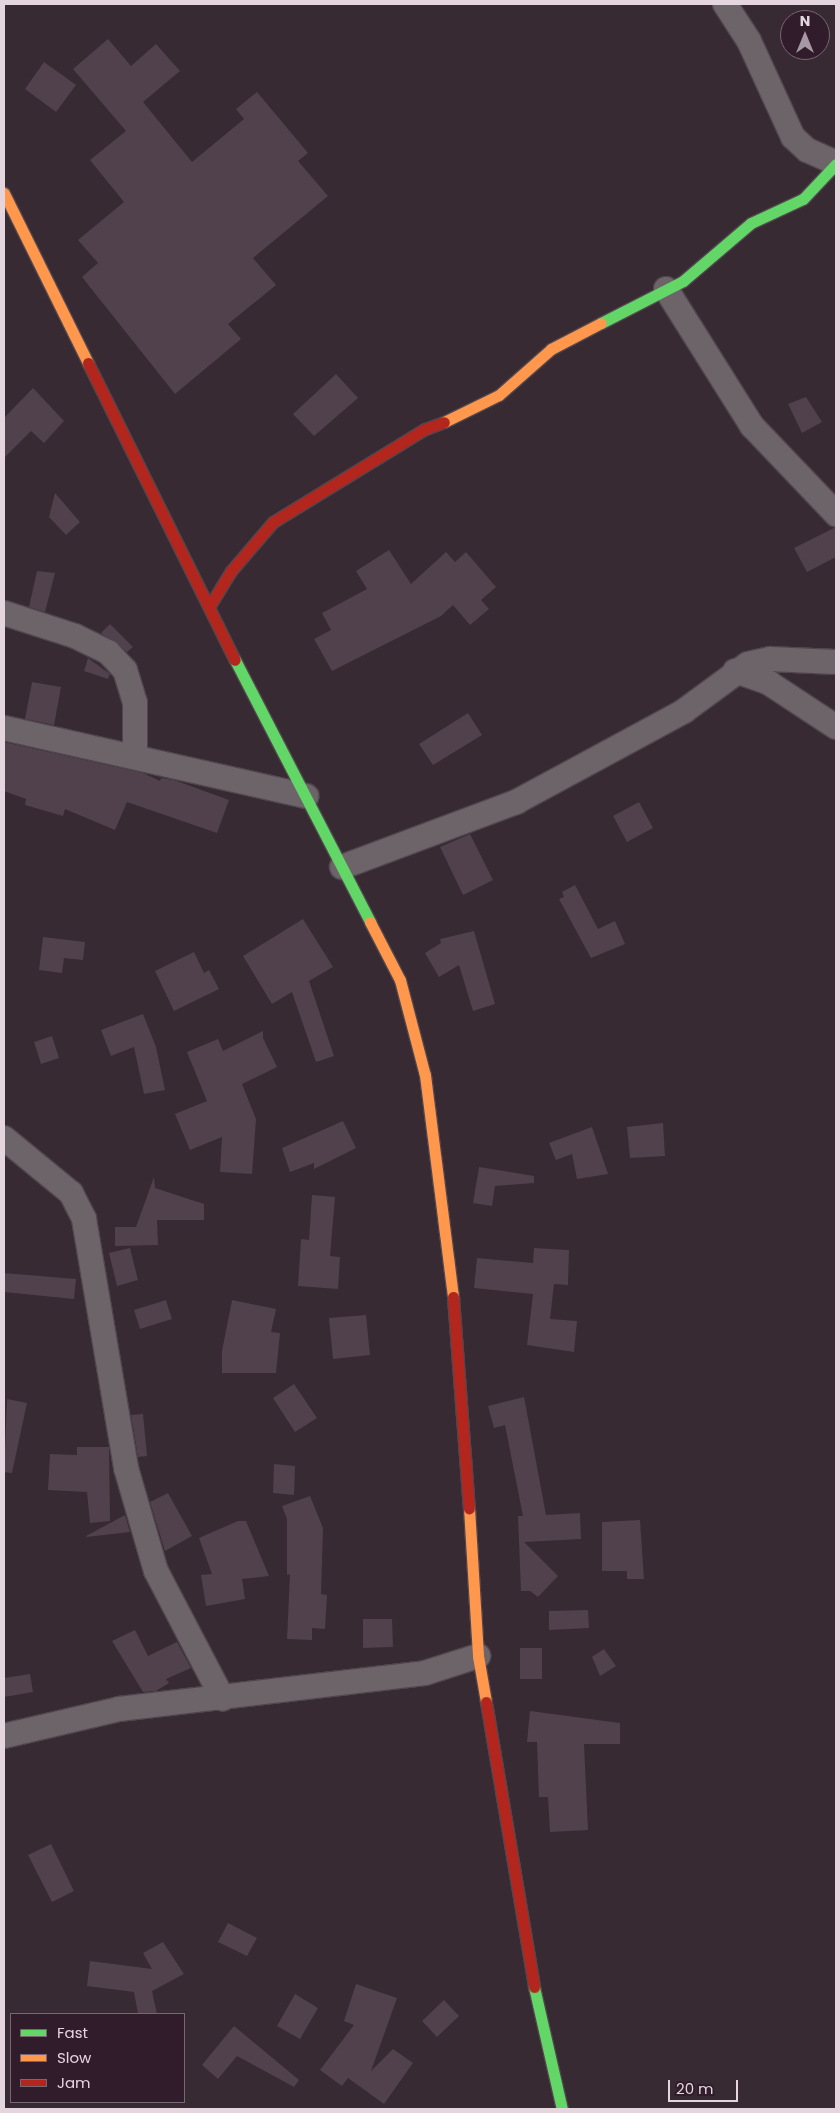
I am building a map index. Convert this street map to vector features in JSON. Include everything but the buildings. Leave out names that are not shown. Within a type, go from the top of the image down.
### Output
[{"type":"street","points":[[209,607],[231,571],[273,522],[425,429],[491,400],[551,349],[666,289],[724,250],[751,223],[803,199],[836,163],[807,150],[793,137],[749,41],[725,4]]},
{"type":"street","points":[[4,193],[209,607],[400,980],[425,1075],[462,1382],[478,1656],[530,1969],[562,2109]]},
{"type":"street","points":[[666,289],[752,426],[836,514]]},
{"type":"street","points":[[4,613],[75,636],[108,652],[125,670],[135,703],[134,757]]},
{"type":"street","points":[[342,867],[516,802],[684,710],[735,671],[770,659],[836,662]]},
{"type":"street","points":[[735,671],[769,683],[836,727]]},
{"type":"street","points":[[4,728],[306,796]]},
{"type":"street","points":[[4,1138],[71,1193],[84,1219],[131,1487],[156,1571],[223,1699]]},
{"type":"street","points":[[4,1736],[118,1709],[223,1699],[425,1673],[478,1656]]},
{"type":"traffic: fast","points":[[601,323],[683,281],[751,223],[803,199],[836,164]]},
{"type":"traffic: fast","points":[[235,660],[370,922]]},
{"type":"traffic: fast","points":[[534,1987],[562,2109]]},
{"type":"traffic: slow","points":[[4,193],[88,363]]},
{"type":"traffic: slow","points":[[444,422],[499,395],[551,349],[601,323]]},
{"type":"traffic: slow","points":[[370,922],[400,980],[425,1075],[453,1297]]},
{"type":"traffic: slow","points":[[469,1508],[478,1656],[486,1702]]},
{"type":"traffic: jam","points":[[88,363],[235,660]]},
{"type":"traffic: jam","points":[[209,607],[231,571],[273,522],[425,429],[444,422]]},
{"type":"traffic: jam","points":[[453,1297],[469,1508]]},
{"type":"traffic: jam","points":[[486,1702],[534,1987]]}]
